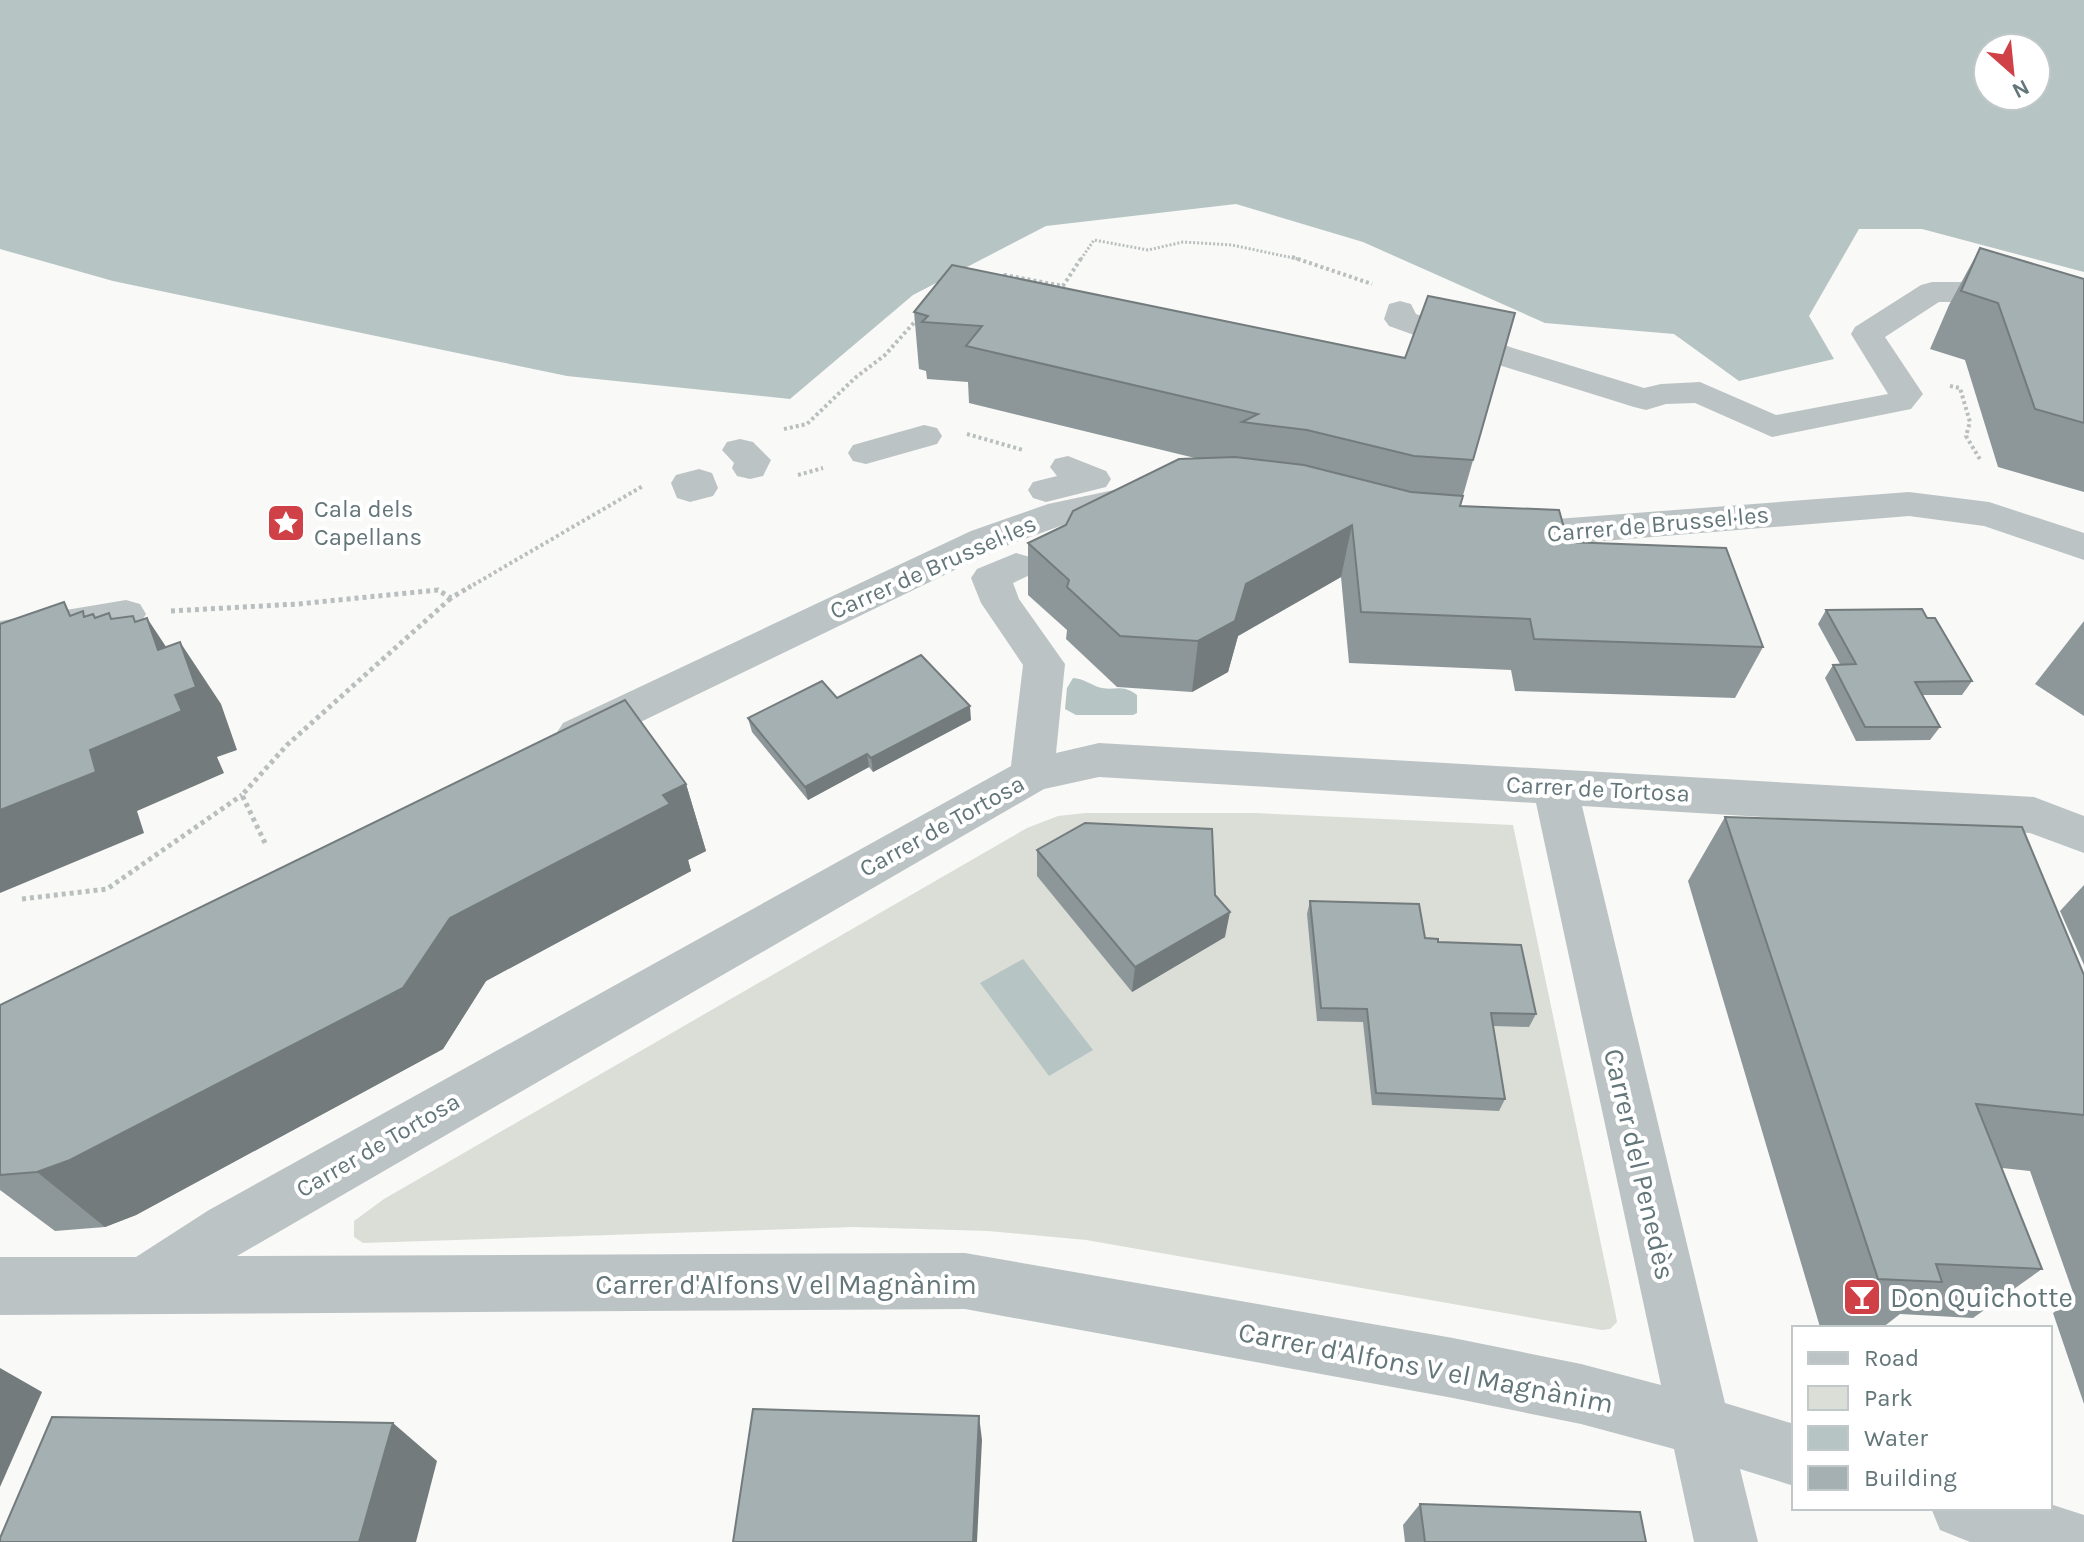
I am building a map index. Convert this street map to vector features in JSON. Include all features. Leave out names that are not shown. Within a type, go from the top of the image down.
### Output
[{"type":"street","points":[[1400,311],[1400,319],[1501,355],[1646,400],[1661,394],[1700,392],[1772,426],[1899,402],[1906,394],[1867,334],[1932,292],[1966,292],[2084,325]]},
{"type":"street","points":[[866,453],[924,436]]},
{"type":"street","points":[[1032,775],[1044,664],[1001,603],[991,578],[1029,546],[1015,500],[1093,479],[1068,467]]},
{"type":"street","name":"Carrer de Brussel·les","points":[[545,749],[944,558],[1029,546],[1104,500],[1175,491]]},
{"type":"street","name":"Carrer de Brussel·les","points":[[1476,536],[1504,537],[1909,504],[1989,514],[2084,547]]},
{"type":"street","points":[[0,635],[126,614]]},
{"type":"street","name":"Carrer de Tortosa","points":[[142,1286],[229,1229],[1032,775],[1099,760],[1555,786],[2034,815],[2084,835]]},
{"type":"street","name":"Carrer del Penedès","points":[[1555,786],[1726,1542]]},
{"type":"street","name":"Carrer d'Alfons V el Magnànim","points":[[0,1286],[965,1281],[1453,1368],[1581,1394],[1702,1426],[1792,1454]]},
{"type":"street","points":[[1968,1510],[2071,1542]]},
{"type":"path","points":[[998,286],[1005,275],[1063,286],[1094,240],[1148,250],[1183,242],[1232,245],[1282,254],[1410,296],[1400,311]]},
{"type":"path","points":[[782,430],[807,424],[855,378],[885,355],[922,313]]},
{"type":"path","points":[[1967,405],[1970,422],[1966,436],[1981,461]]},
{"type":"path","points":[[1004,443],[1029,452]]},
{"type":"path","points":[[22,899],[107,889],[242,795],[287,745],[451,598],[649,482]]},
{"type":"path","points":[[126,614],[298,604],[438,590],[451,598]]},
{"type":"path","points":[[242,795],[265,843]]},
{"type":"green space","points":[[1086,813],[1255,813],[1513,825],[1617,1322],[1610,1329],[1602,1330],[1086,1240],[988,1231],[854,1227],[363,1243],[354,1237],[354,1221],[384,1199],[1027,828],[1058,816]]},
{"type":"water","points":[[0,0],[2084,0],[2084,272],[1922,229],[1859,229],[1809,316],[1834,359],[1739,381],[1674,334],[1545,323],[1363,242],[1236,204],[1046,226],[913,295],[790,399],[567,376],[113,281],[0,249]]},
{"type":"water","points":[[1073,678],[1098,687],[1131,691],[1137,695],[1137,713],[1076,715],[1065,709],[1067,688]]},
{"type":"water","points":[[1023,959],[1093,1050],[1049,1076],[980,983]]},
{"type":"building","points":[[1980,248],[2084,279],[2084,423],[2035,409],[1998,303],[1961,291]]},
{"type":"building","points":[[952,265],[1405,358],[1428,296],[1515,313],[1473,460],[1414,456],[1307,430],[1242,422],[1258,414],[966,346],[982,326],[922,322],[928,316],[914,312]]},
{"type":"building","points":[[1235,457],[1304,465],[1411,492],[1463,496],[1460,506],[1559,510],[1568,542],[1726,548],[1763,647],[1534,639],[1530,619],[1361,612],[1352,525],[1246,584],[1235,621],[1198,641],[1120,636],[1067,587],[1069,580],[1028,543],[1066,525],[1073,511],[1179,459]]},
{"type":"building","points":[[64,602],[70,616],[83,611],[84,617],[93,614],[95,618],[109,613],[111,619],[133,616],[135,622],[147,618],[158,650],[180,642],[196,687],[175,695],[182,711],[90,750],[96,772],[0,810],[0,624]]},
{"type":"building","points":[[1922,609],[1927,618],[1935,618],[1972,681],[1915,682],[1940,727],[1865,727],[1833,665],[1856,664],[1826,610]]},
{"type":"building","points":[[921,655],[970,706],[871,758],[867,754],[805,787],[748,718],[822,681],[837,698]]},
{"type":"building","points":[[625,700],[686,784],[663,795],[670,804],[450,918],[403,988],[70,1160],[37,1172],[0,1175],[0,1005]]},
{"type":"building","points":[[1725,817],[2022,827],[2084,975],[2084,1115],[1976,1104],[2042,1269],[1936,1264],[1942,1282],[1878,1279]]},
{"type":"building","points":[[1085,823],[1212,829],[1215,895],[1230,912],[1135,967],[1037,850]]},
{"type":"building","points":[[1310,901],[1419,904],[1425,938],[1438,939],[1438,942],[1521,945],[1536,1014],[1491,1013],[1505,1099],[1376,1093],[1367,1009],[1321,1008]]},
{"type":"building","points":[[753,1409],[979,1416],[973,1542],[733,1542]]},
{"type":"building","points":[[52,1417],[393,1423],[359,1542],[0,1542]]},
{"type":"building","points":[[1420,1504],[1640,1512],[1646,1542],[1425,1542]]},
{"type":"place","name":"Cala dels Capellans","points":[[286,523]]},
{"type":"place","name":"Don Quichotte","points":[[1862,1297]]}]
